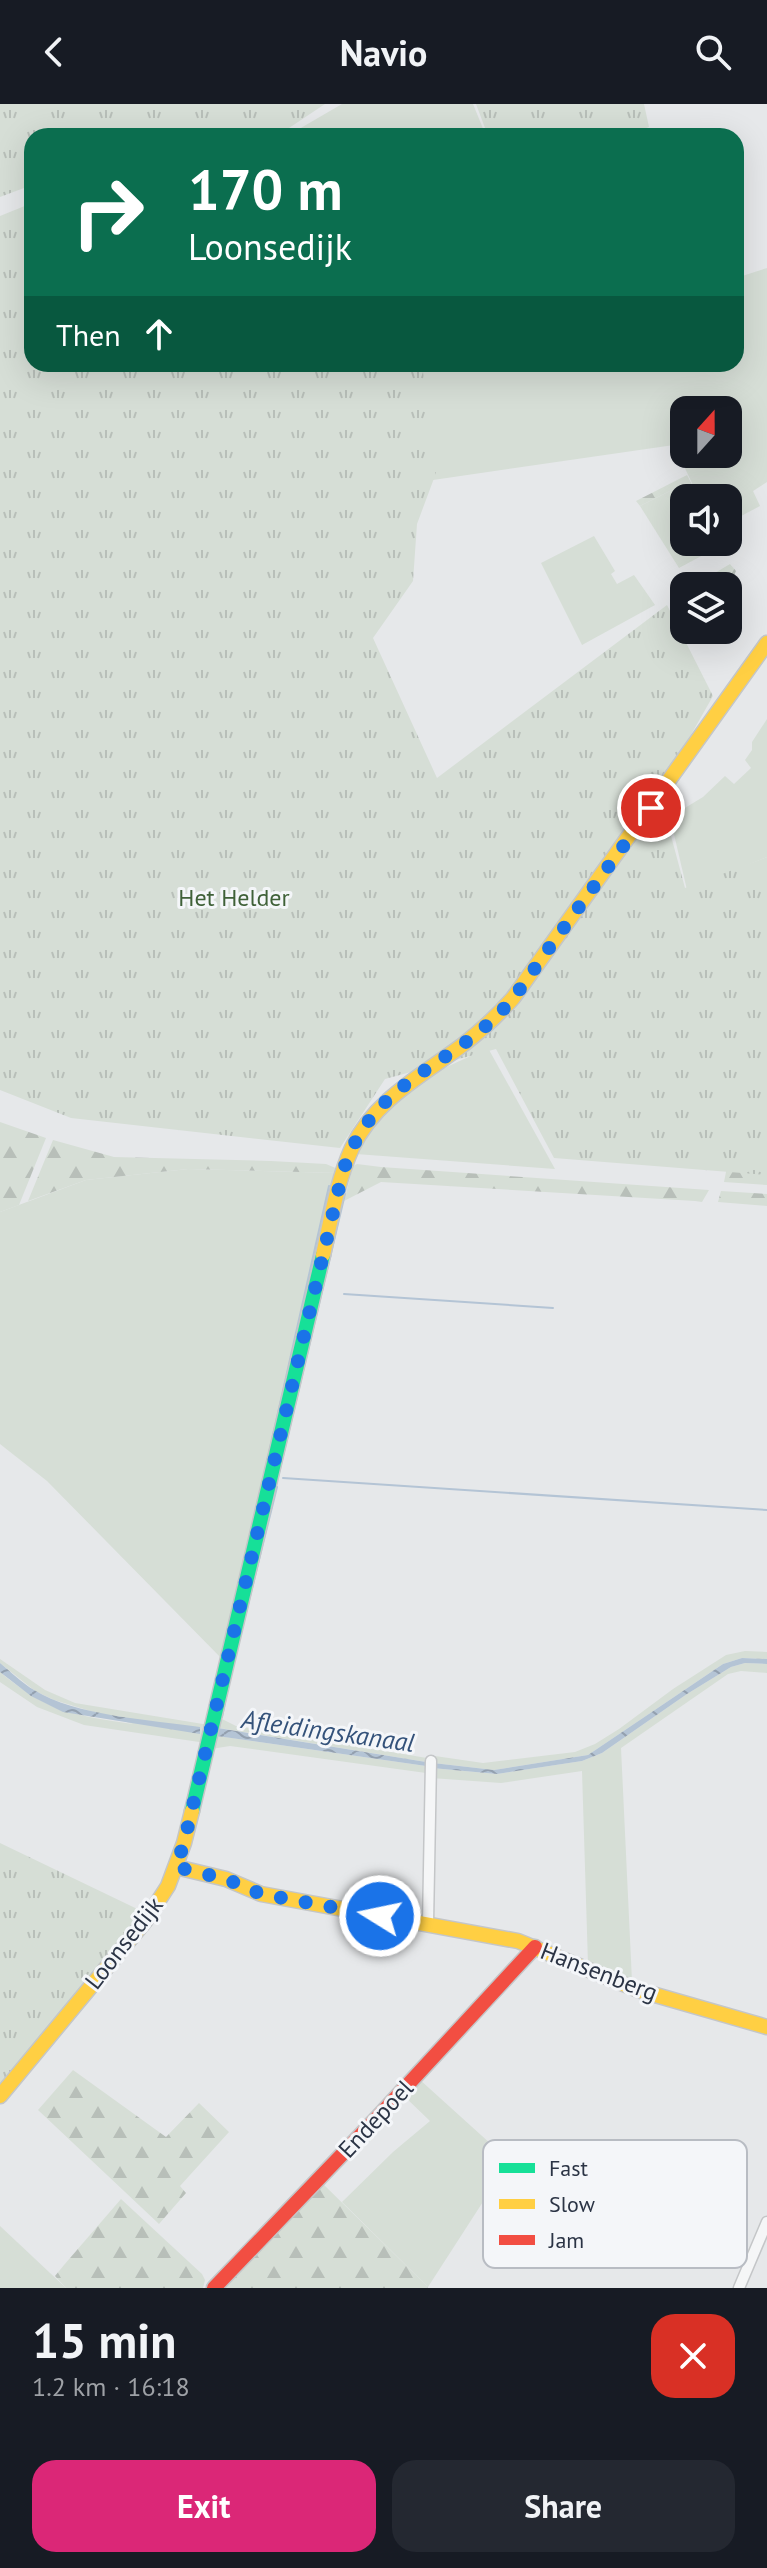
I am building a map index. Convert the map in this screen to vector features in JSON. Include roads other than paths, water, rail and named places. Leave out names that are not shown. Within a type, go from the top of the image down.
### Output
[{"type":"street","name":"Loonsedijk","points":[[0,2096],[146,1920],[176,1867],[347,1160],[371,1116],[394,1091],[467,1041],[508,1004],[704,735],[767,643]]},
{"type":"street","points":[[428,1924],[431,1761]]},
{"type":"street","name":"Hansenberg","points":[[176,1867],[226,1879],[261,1894],[518,1941],[638,1990],[767,2027]]},
{"type":"street","name":"Endepoel","points":[[214,2288],[535,1947]]},
{"type":"street","points":[[739,2288],[767,2222]]},
{"type":"water","points":[[742,1658],[767,1659],[767,1664],[745,1663],[731,1667],[602,1753],[582,1761],[497,1774],[432,1768],[433,1763],[494,1770],[588,1755],[723,1664]]},
{"type":"water","points":[[0,1663],[21,1681],[51,1699],[115,1716],[200,1727],[200,1734],[63,1712],[31,1696],[0,1672]]},
{"type":"water","points":[[218,1728],[426,1762],[426,1766],[217,1736]]},
{"type":"waterway","points":[[260,1493],[329,1186]]},
{"type":"waterway","points":[[278,1477],[345,1194]]},
{"type":"waterway","points":[[344,1294],[553,1308]]},
{"type":"waterway","points":[[283,1478],[767,1510]]},
{"type":"waterway","points":[[234,1661],[277,1487]]},
{"type":"waterway","points":[[222,1717],[229,1682]]},
{"type":"park label","name":"Het Helder","points":[[234,898]]},
{"type":"water label","name":"Afleidingskanaal","points":[[328,1731]]}]
